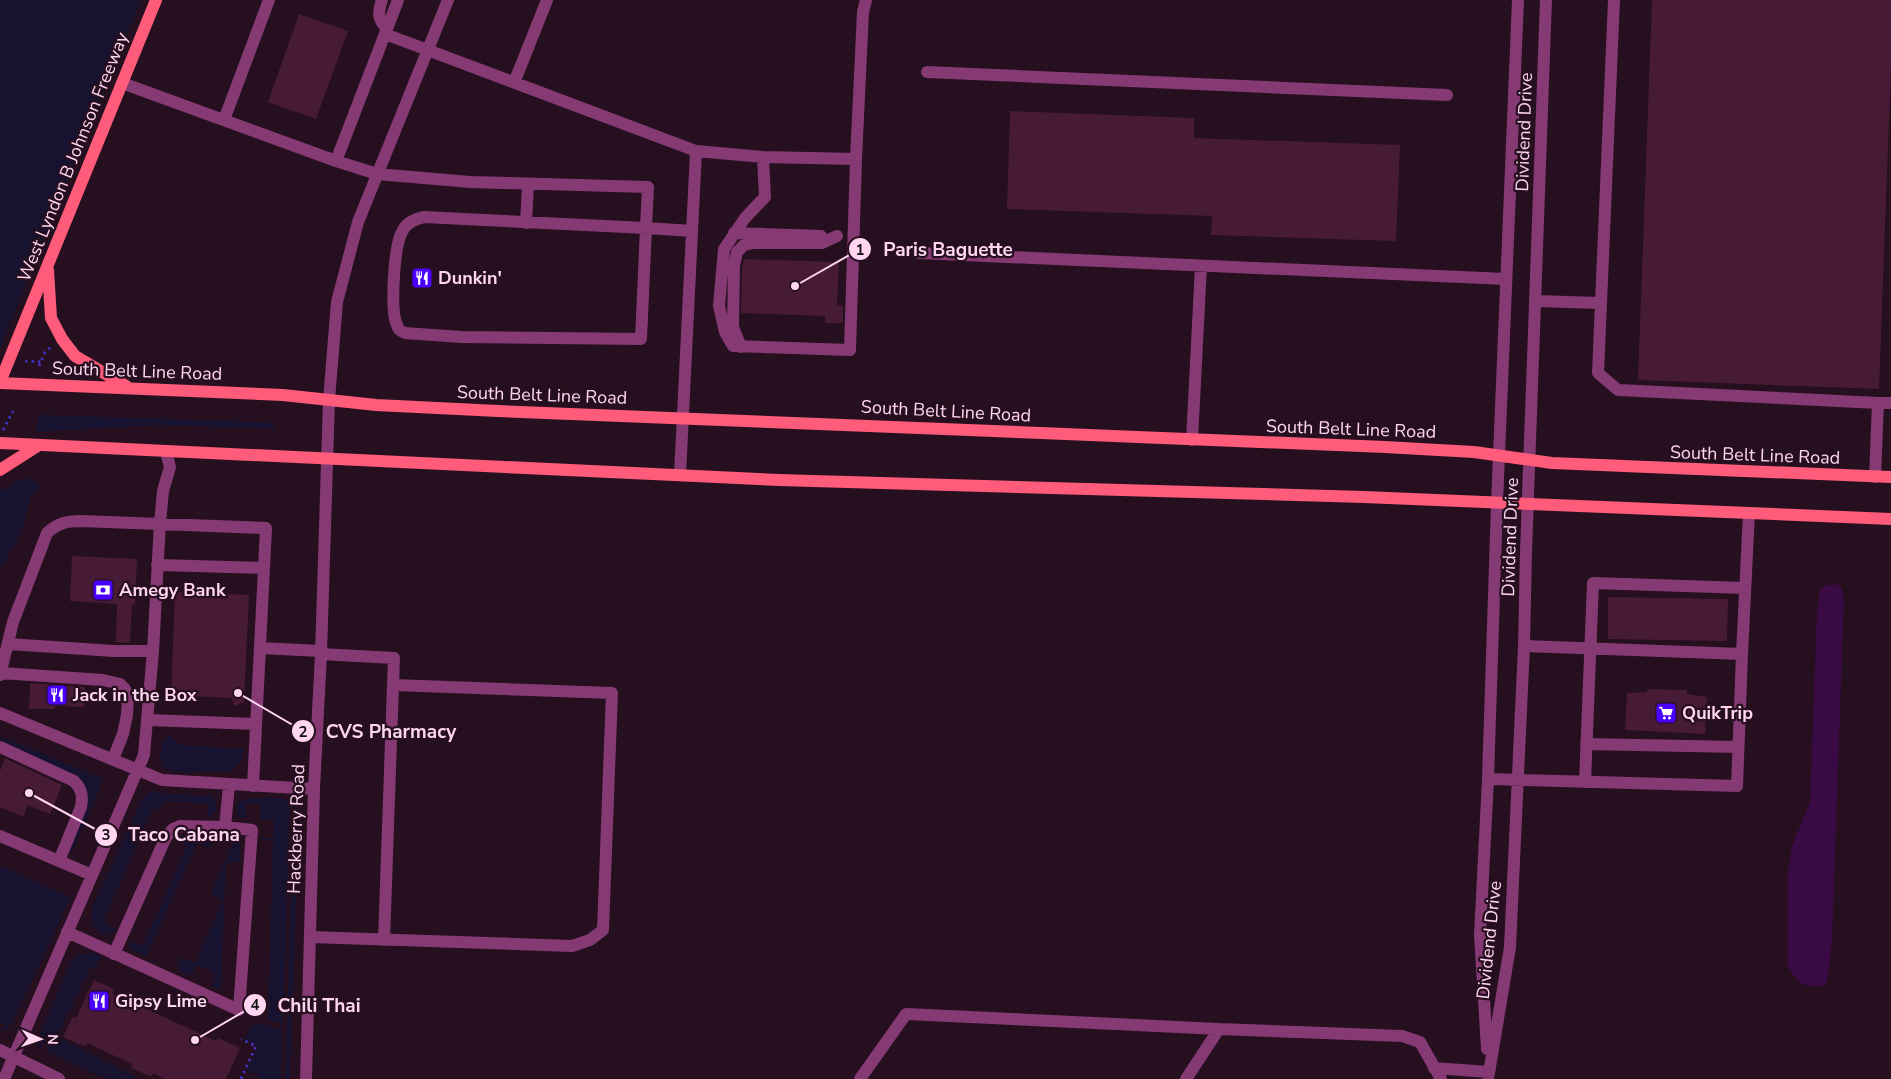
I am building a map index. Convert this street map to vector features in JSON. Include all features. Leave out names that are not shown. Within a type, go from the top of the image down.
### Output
[{"type":"main road","name":"West Lyndon B Johnson Freeway","points":[[0,383],[156,0]]},
{"type":"main road","points":[[48,266],[51,318],[62,339],[75,356],[128,387]]},
{"type":"main road","name":"South Belt Line Road","points":[[0,383],[284,395],[385,405],[1384,447],[1474,452],[1552,463],[1891,477]]},
{"type":"main road","points":[[0,443],[788,480],[1354,497],[1891,519]]},
{"type":"main road","points":[[0,470],[39,445]]},
{"type":"street","points":[[224,120],[269,0]]},
{"type":"street","points":[[382,0],[379,15],[386,31],[428,50],[696,151],[763,157],[856,159]]},
{"type":"street","points":[[336,161],[398,0]]},
{"type":"street","name":"Hackberry Road","points":[[306,1079],[314,790],[330,400],[337,302],[358,222],[448,0]]},
{"type":"street","points":[[514,82],[547,0]]},
{"type":"street","points":[[763,157],[764,197],[734,233],[724,249],[719,306],[725,332],[733,346],[850,350],[856,159],[863,12],[866,0]]},
{"type":"street","name":"Dividend Drive","points":[[1489,1076],[1480,935],[1488,779],[1497,503],[1518,0]]},
{"type":"street","name":"Dividend Drive","points":[[1489,1076],[1510,947],[1524,646],[1546,0]]},
{"type":"street","points":[[1614,0],[1598,373],[1618,390],[1885,403],[1875,477]]},
{"type":"street","points":[[926,72],[1447,95]]},
{"type":"street","points":[[122,83],[336,161],[377,174],[440,180],[648,187],[646,228],[641,339],[461,337],[405,333],[396,326],[393,312],[396,245],[402,230],[409,223],[424,217],[526,223],[646,228],[692,231]]},
{"type":"street","points":[[680,475],[696,151]]},
{"type":"street","points":[[526,223],[528,184]]},
{"type":"street","points":[[734,233],[854,237]]},
{"type":"street","points":[[741,347],[733,327],[734,266],[737,252],[744,245],[753,243],[822,243],[837,236]]},
{"type":"street","points":[[918,254],[1506,279]]},
{"type":"street","points":[[1192,440],[1201,266]]},
{"type":"street","points":[[1536,301],[1600,303]]},
{"type":"street","points":[[4,1079],[139,770],[146,747],[160,522],[163,491],[170,467],[166,451]]},
{"type":"street","points":[[1488,779],[1737,786],[1748,513]]},
{"type":"street","points":[[113,759],[123,734],[127,716],[128,698],[125,689],[120,684],[103,680],[0,674],[13,622],[47,533],[56,525],[65,521],[160,522],[266,528],[253,786]]},
{"type":"street","points":[[158,565],[264,568]]},
{"type":"street","points":[[1585,782],[1593,583],[1745,588]]},
{"type":"street","points":[[8,644],[114,652],[153,651]]},
{"type":"street","points":[[1524,646],[1742,654]]},
{"type":"street","points":[[260,648],[394,658],[384,940]]},
{"type":"street","points":[[310,937],[572,946],[590,940],[603,930],[612,692],[393,685]]},
{"type":"street","points":[[0,713],[169,781],[314,790]]},
{"type":"street","points":[[148,720],[256,724]]},
{"type":"street","points":[[1586,744],[1738,747]]},
{"type":"street","points":[[0,747],[74,781],[79,786],[83,799],[81,807],[59,861]]},
{"type":"street","points":[[225,827],[229,785]]},
{"type":"street","points":[[67,932],[114,954],[239,1010],[252,830],[180,826],[173,829],[166,837],[114,954]]},
{"type":"street","points":[[0,836],[92,875]]},
{"type":"street","points":[[860,1079],[906,1014],[1219,1030],[1402,1036],[1420,1042],[1437,1073],[1489,1076]]},
{"type":"street","points":[[1186,1079],[1219,1030]]},
{"type":"street","points":[[0,1050],[59,1079]]},
{"type":"path","points":[[38,366],[45,352],[56,344]]},
{"type":"path","points":[[25,362],[41,362]]},
{"type":"path","points":[[3,430],[13,411]]},
{"type":"path","points":[[241,1039],[256,1046],[241,1079]]},
{"type":"shaded area","points":[[0,0],[141,0],[0,351]]},
{"type":"shaded area","points":[[38,416],[261,422],[274,424],[274,429],[159,425],[36,432]]},
{"type":"shaded area","points":[[26,477],[41,486],[31,497],[21,532],[0,571],[0,491]]},
{"type":"shaded area","points":[[1837,584],[1842,589],[1844,599],[1832,941],[1828,978],[1825,986],[1811,986],[1802,984],[1788,967],[1788,871],[1792,846],[1810,802],[1817,611],[1820,590],[1826,585]]},
{"type":"shaded area","points":[[168,734],[180,745],[243,749],[241,760],[235,768],[228,772],[174,772],[163,767],[161,763],[162,746]]},
{"type":"shaded area","points":[[0,736],[104,779],[71,854],[67,853],[85,786],[77,776],[0,740]]},
{"type":"shaded area","points":[[155,791],[168,794],[212,796],[216,801],[216,811],[211,817],[208,817],[208,804],[164,801],[160,811],[153,808],[103,922],[116,929],[109,933],[99,933],[93,924],[93,906],[142,798],[148,793]]},
{"type":"shaded area","points":[[249,798],[282,798],[290,803],[283,1024],[268,1020],[273,841],[260,840],[261,838],[273,838],[274,820],[261,819],[260,804],[246,803],[246,818],[239,818],[236,808],[240,801]]},
{"type":"shaded area","points":[[294,806],[299,818],[290,1079],[285,1079]]},
{"type":"shaded area","points":[[181,835],[206,836],[210,840],[211,846],[209,848],[197,843],[146,957],[130,949],[129,944],[132,942],[143,946],[187,846],[176,840]]},
{"type":"shaded area","points":[[239,837],[241,840],[239,862],[226,862],[220,990],[211,986],[216,974],[197,965],[191,976],[182,973],[178,965],[182,957],[195,963],[223,900],[211,893],[235,838]]},
{"type":"shaded area","points":[[0,866],[71,897],[11,1025],[3,1032],[1,1028],[5,1025],[3,1022],[0,1023]]},
{"type":"shaded area","points":[[90,952],[101,956],[95,969],[91,967],[57,1036],[139,1079],[106,1079],[48,1052],[46,1043],[42,1043],[43,1047],[38,1048],[39,1036],[71,961],[77,956]]},
{"type":"shaded area","points":[[252,1024],[266,1024],[274,1028],[282,1028],[281,1079],[259,1079],[259,1077],[246,1071],[258,1046],[244,1039]]},
{"type":"building","points":[[1652,0],[1891,0],[1891,66],[1879,389],[1638,380]]},
{"type":"building","points":[[299,14],[348,31],[316,119],[268,102]]},
{"type":"building","points":[[1010,111],[1194,118],[1194,138],[1400,145],[1396,241],[1211,235],[1212,216],[1007,209]]},
{"type":"building","points":[[744,259],[839,262],[837,305],[843,306],[843,323],[825,323],[825,316],[741,313],[742,267]]},
{"type":"building","name":"Amegy Bank","points":[[72,556],[137,559],[135,605],[132,604],[130,643],[116,642],[117,604],[70,601]]},
{"type":"building","points":[[194,586],[211,587],[211,593],[249,595],[244,702],[235,706],[231,698],[171,695],[175,592],[193,592]]},
{"type":"building","points":[[1608,597],[1728,599],[1727,641],[1608,639]]},
{"type":"building","name":"Jack in the Box","points":[[30,683],[85,687],[84,707],[55,706],[55,709],[29,709]]},
{"type":"building","name":"QuikTrip","points":[[1647,689],[1687,690],[1687,694],[1707,697],[1705,734],[1625,730],[1627,693],[1647,692]]},
{"type":"building","points":[[5,758],[62,785],[50,814],[28,805],[23,817],[0,807],[0,771]]},
{"type":"building","points":[[94,980],[114,989],[112,993],[216,1041],[218,1038],[240,1048],[226,1079],[165,1079],[153,1073],[152,1077],[131,1068],[132,1064],[87,1043],[86,1047],[63,1037],[73,1016],[76,1018]]},
{"type":"place","name":"Dunkin'","points":[[422,278]]},
{"type":"place","name":"Paris Baguette","points":[[795,286]]},
{"type":"place","name":"Amegy Bank","points":[[103,590]]},
{"type":"place","name":"CVS Pharmacy","points":[[238,693]]},
{"type":"place","name":"Jack in the Box","points":[[57,695]]},
{"type":"place","name":"QuikTrip","points":[[1666,713]]},
{"type":"place","name":"Taco Cabana","points":[[29,793]]},
{"type":"place","name":"Gipsy Lime","points":[[99,1001]]},
{"type":"place","name":"Chili Thai","points":[[195,1040]]}]
